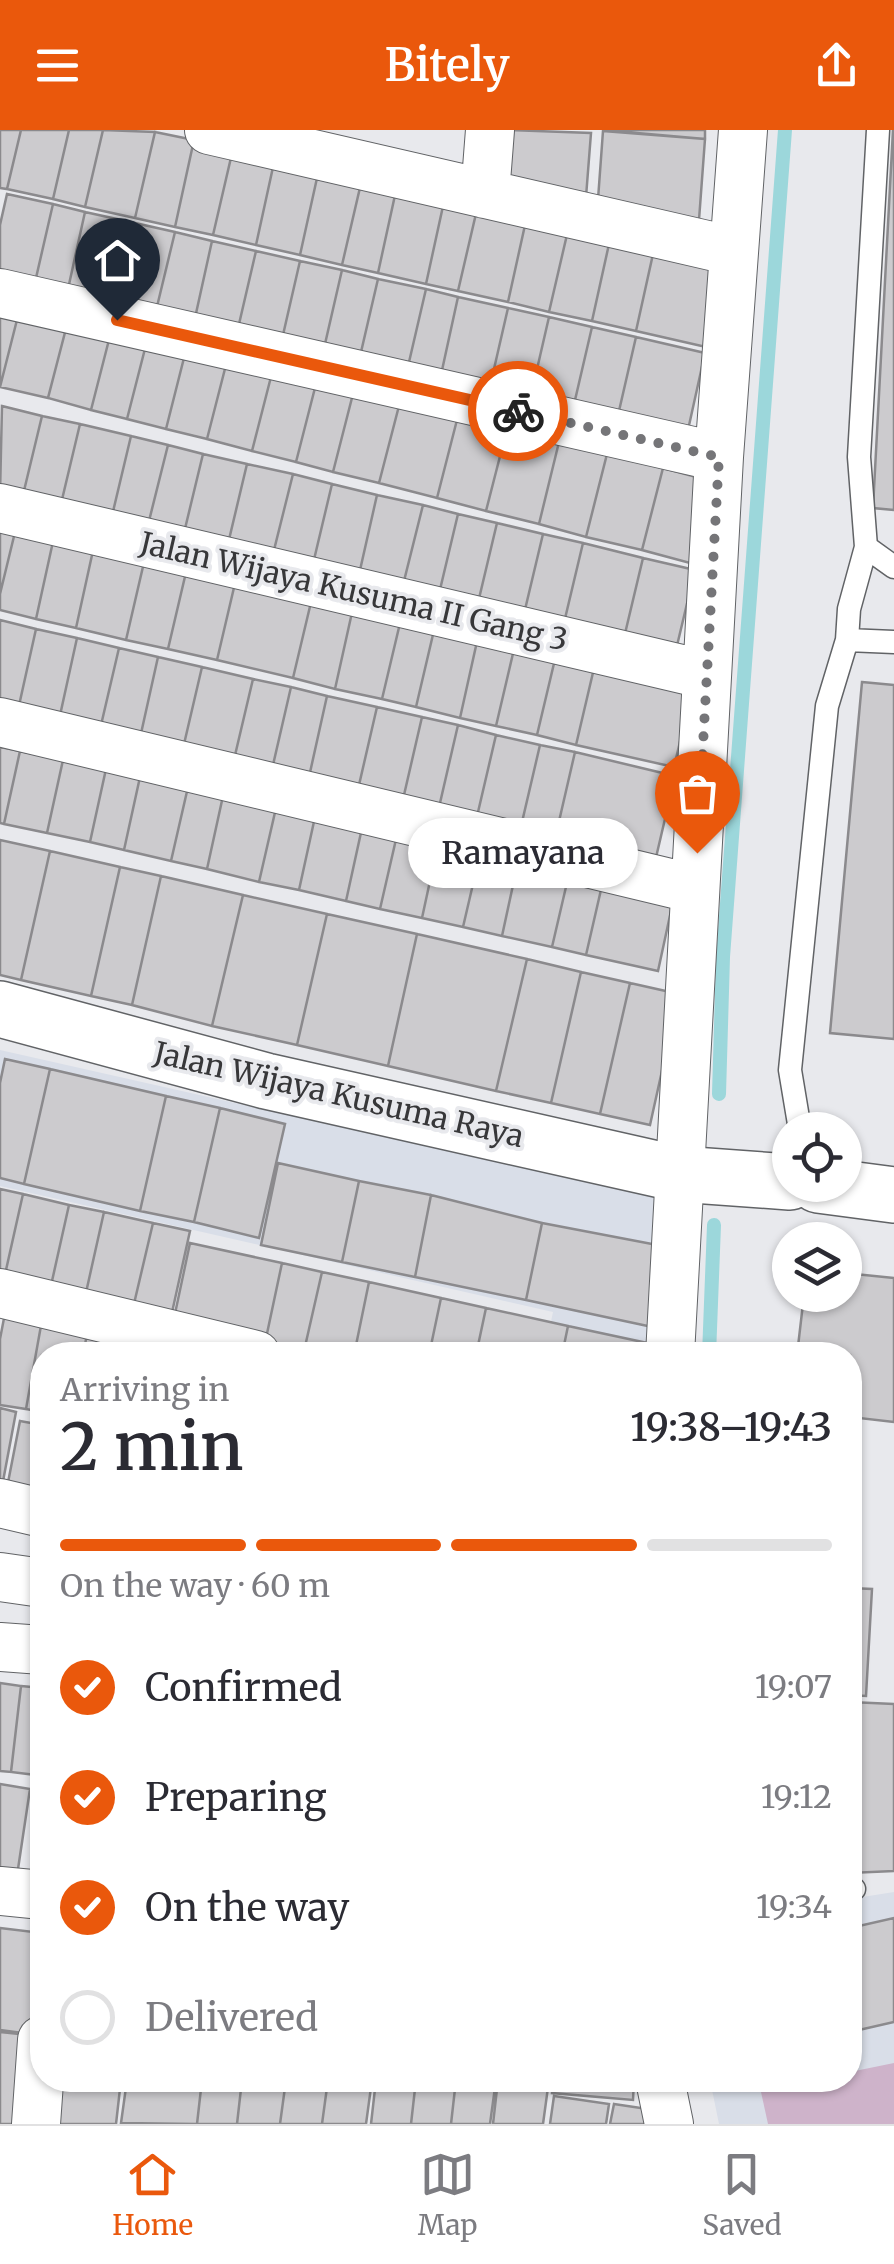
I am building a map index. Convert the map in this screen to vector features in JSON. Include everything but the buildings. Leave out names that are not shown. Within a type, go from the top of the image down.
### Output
[{"type":"street","points":[[209,130],[733,251]]},
{"type":"street","points":[[485,194],[490,130]]},
{"type":"street","points":[[671,1342],[719,457],[743,130]]},
{"type":"street","points":[[0,293],[719,457]]},
{"type":"street","name":"Jalan Wijaya Kusuma II Gang 3","points":[[0,508],[707,674]]},
{"type":"street","points":[[0,722],[695,889]]},
{"type":"street","name":"Jalan Wijaya Kusuma Raya","points":[[0,1009],[266,1081],[679,1174],[772,1181]]},
{"type":"street","points":[[862,1191],[894,1195]]},
{"type":"street","points":[[0,1294],[194,1342]]},
{"type":"street","points":[[0,1503],[30,1510]]},
{"type":"street","points":[[0,1577],[30,1581]]},
{"type":"street","points":[[0,1647],[30,1649]]},
{"type":"street","points":[[0,1891],[30,1894]]},
{"type":"street","points":[[36,2124],[38,2092]]},
{"type":"street","points":[[662,2092],[669,2124]]},
{"type":"lane","points":[[797,1112],[790,1070],[827,706],[847,640],[849,609],[866,548],[859,457],[878,130]]},
{"type":"lane","points":[[866,548],[884,564],[894,567]]},
{"type":"lane","points":[[847,640],[894,642]]},
{"type":"shaded area","points":[[0,1050],[661,1199],[650,1342],[547,1342],[553,1312],[0,1186]]},
{"type":"shaded area","points":[[894,1892],[894,2124],[719,2124],[712,2092],[862,2092],[862,1897]]},
{"type":"shaded area","points":[[894,2063],[894,2124],[768,2124],[761,2092],[862,2092],[862,2070]]},
{"type":"waterway","points":[[719,1094],[723,957],[785,130]]},
{"type":"waterway","points":[[710,1342],[714,1225]]},
{"type":"way so far","points":[[518,411],[719,457],[697,853]]},
{"type":"place","name":"Ramayana","points":[[697,853]]},
{"type":"route","points":[[117,320],[518,411]]}]
